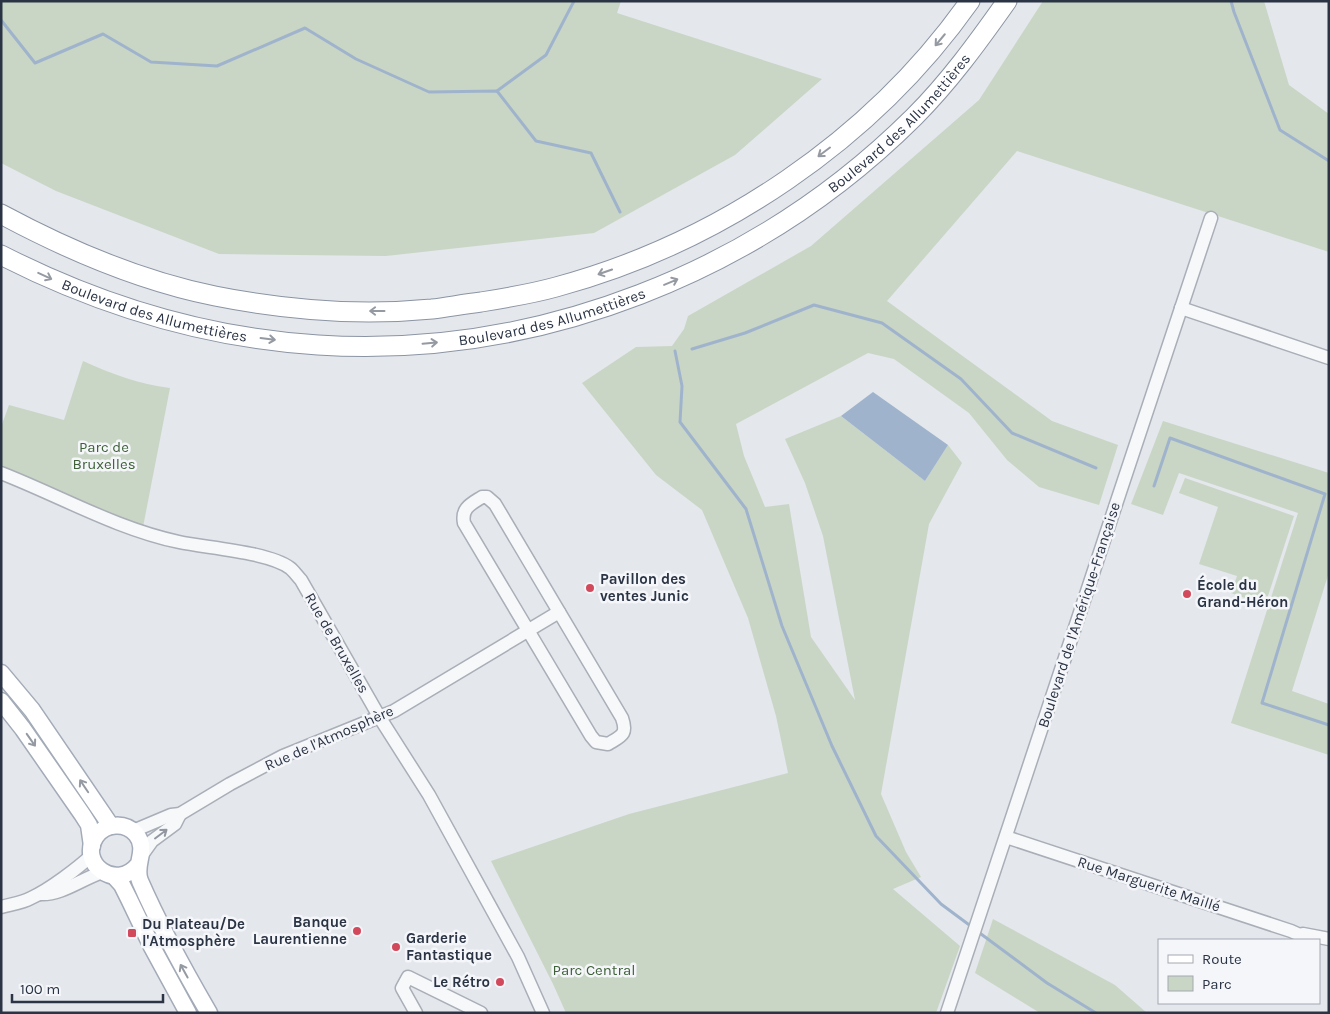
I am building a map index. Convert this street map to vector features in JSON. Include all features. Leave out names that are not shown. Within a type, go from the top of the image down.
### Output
[{"type":"highway","name":"Boulevard des Allumettières","points":[[1,214],[71,248],[133,273],[191,290],[237,300],[315,309],[376,312],[432,309],[519,296],[555,288],[599,274],[660,250],[735,211],[784,181],[831,147],[881,104],[934,47],[970,1]]},
{"type":"highway","name":"Boulevard des Allumettières","points":[[1,255],[72,288],[144,313],[232,334],[292,342],[344,346],[436,342],[517,330],[575,317],[623,301],[700,269],[744,246],[815,200],[864,162],[916,115],[966,58],[1007,1]]},
{"type":"main road","points":[[1,673],[32,710],[111,826]]},
{"type":"main road","points":[[1,701],[24,730],[89,825],[94,861],[122,885],[152,947],[188,1013]]},
{"type":"main road","points":[[92,850],[97,836],[111,826],[122,826],[133,831],[141,842],[139,879],[173,950],[209,1013]]},
{"type":"main road","points":[[108,874],[130,872],[140,860]]},
{"type":"street","name":"Boulevard de l'Amérique-Française","points":[[948,1013],[1211,218]]},
{"type":"street","points":[[1181,308],[1329,358]]},
{"type":"street","name":"Rue de Bruxelles","points":[[1,473],[145,533],[179,542],[261,556],[292,569],[380,718],[445,822],[518,957],[543,1013]]},
{"type":"street","points":[[482,497],[487,497],[495,504],[622,718],[625,731],[623,735],[608,744],[596,742],[528,630],[464,523],[463,516],[467,507],[482,497]]},
{"type":"street","name":"Rue de l'Atmosphère","points":[[133,831],[170,815],[180,814],[271,762],[380,718],[558,612]]},
{"type":"street","name":"Rue de l'Atmosphère","points":[[140,860],[152,841],[175,824],[180,814]]},
{"type":"street","name":"Rue Marguerite Maillé","points":[[1006,837],[1291,931],[1309,939]]},
{"type":"street","points":[[1,907],[21,902],[38,894],[83,864],[92,850]]},
{"type":"street","points":[[38,894],[48,895],[108,874]]},
{"type":"street","name":"Rue Marguerite Maillé","points":[[1291,931],[1329,939]]},
{"type":"street","points":[[416,1013],[402,988],[408,977],[481,1013]]},
{"type":"green space","points":[[1,1],[621,1],[617,13],[822,79],[735,155],[594,233],[386,256],[219,254],[56,191],[1,163]]},
{"type":"green space","name":"Parc Central","points":[[1043,1],[1264,1],[1289,85],[1329,114],[1329,252],[1017,151],[887,301],[1052,421],[1118,445],[1099,505],[1039,487],[1007,460],[969,413],[894,359],[868,353],[736,424],[744,456],[765,507],[789,504],[811,637],[855,700],[823,536],[805,483],[785,439],[841,416],[925,481],[948,445],[962,463],[929,524],[881,794],[906,852],[921,877],[893,889],[960,946],[936,1013],[566,1013],[491,861],[629,814],[788,773],[776,716],[748,618],[702,510],[656,475],[582,383],[636,347],[672,346],[684,329],[688,316],[811,246],[979,100]]},
{"type":"green space","name":"Parc de Bruxelles","points":[[83,361],[126,378],[170,388],[143,527],[96,509],[1,465],[1,427],[9,405],[64,420]]},
{"type":"green space","points":[[1163,421],[1329,473],[1329,572],[1292,691],[1329,704],[1329,755],[1231,723],[1298,513],[1179,473],[1163,515],[1131,504]]},
{"type":"green space","points":[[1185,478],[1294,516],[1265,605],[1231,593],[1237,576],[1199,564],[1218,507],[1179,493]]},
{"type":"green space","points":[[993,919],[1115,985],[1147,1013],[1040,1013],[975,973]]},
{"type":"water","points":[[873,392],[948,445],[925,481],[841,416]]},
{"type":"waterway","points":[[497,91],[546,55],[574,1]]},
{"type":"waterway","points":[[1231,1],[1280,130],[1329,161]]},
{"type":"waterway","points":[[1,20],[35,63],[103,34],[151,62],[217,66],[305,28],[356,59],[429,92],[497,91],[536,141],[591,153],[620,212]]},
{"type":"waterway","points":[[692,349],[745,333],[814,305],[882,323],[961,379],[1012,433],[1096,468]]},
{"type":"waterway","points":[[675,351],[682,386],[680,422],[746,509],[782,626],[832,746],[876,836],[941,904],[972,927]]},
{"type":"waterway","points":[[1154,486],[1170,438],[1325,494],[1262,703],[1329,725]]},
{"type":"waterway","points":[[977,931],[1047,983],[1096,1013]]},
{"type":"place","name":"Pavillon des ventes Junic","points":[[590,588]]},
{"type":"place","name":"École du Grand-Héron","points":[[1187,594]]},
{"type":"place","name":"Banque Laurentienne","points":[[357,931]]},
{"type":"place","name":"Du Plateau/De l'Atmosphère","points":[[132,933]]},
{"type":"place","name":"Garderie Fantastique","points":[[396,947]]},
{"type":"place","name":"Le Rétro","points":[[500,982]]}]
